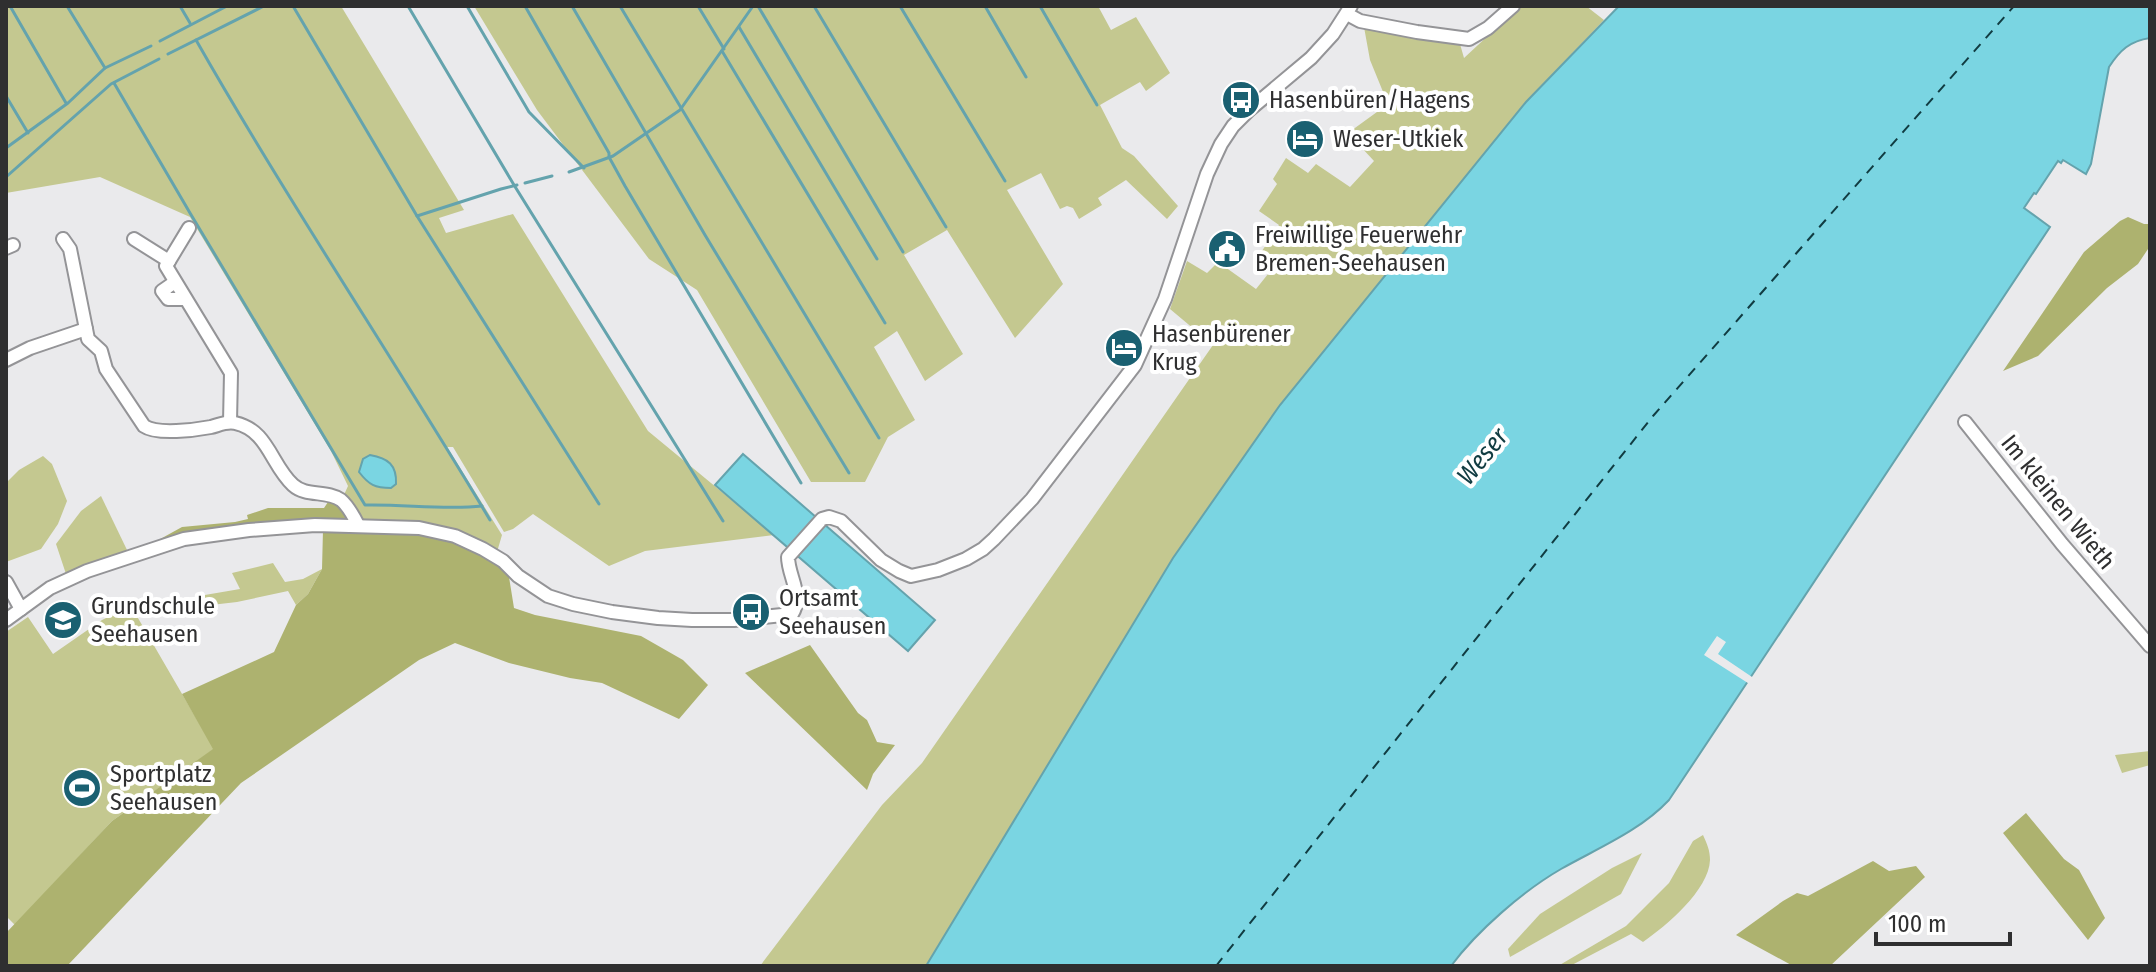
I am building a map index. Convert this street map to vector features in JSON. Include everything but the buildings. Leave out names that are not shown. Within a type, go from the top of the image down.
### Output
[{"type":"street","points":[[6,620],[50,588],[87,571],[184,539],[315,525],[419,528],[455,536],[503,561],[518,576],[548,596],[612,612],[658,618],[734,620],[792,614],[797,606],[797,596],[788,557],[822,519],[829,517],[841,521],[881,560],[911,576],[966,559],[994,539],[1032,499],[1135,365],[1165,299],[1207,174],[1233,126],[1311,58],[1349,10],[1360,21],[1469,39],[1488,28],[1513,6]]},
{"type":"street","points":[[189,228],[166,266],[231,373],[230,422]]},
{"type":"street","points":[[63,239],[70,249],[88,339],[101,351],[106,369],[144,426],[152,432],[206,428],[230,422],[241,424],[260,436],[294,487],[341,500],[358,525]]},
{"type":"street","points":[[134,239],[169,261]]},
{"type":"street","points":[[6,360],[30,348],[86,329]]},
{"type":"street","name":"Im kleinen Wieth","points":[[1965,422],[2062,544],[2150,646]]},
{"type":"street","points":[[6,582],[21,609]]},
{"type":"green space","points":[[6,6],[341,6],[464,210],[439,218],[446,233],[513,214],[648,431],[774,535],[645,551],[609,566],[533,514],[504,532],[453,447],[447,447],[502,535],[497,552],[441,527],[361,518],[343,497],[348,486],[331,451],[190,217],[100,177],[6,193]]},
{"type":"green space","points":[[474,6],[1098,6],[1111,30],[1136,17],[1170,73],[1146,91],[1140,82],[1100,105],[1122,148],[1134,156],[1178,206],[1167,219],[1126,180],[1098,198],[1102,205],[1079,219],[1073,208],[1067,206],[1060,209],[1041,173],[1007,190],[1063,284],[1015,338],[947,230],[904,255],[963,354],[925,381],[897,331],[874,347],[915,420],[888,437],[865,482],[811,482],[697,290],[649,259],[537,110]]},
{"type":"green space","points":[[1520,6],[1586,6],[1604,20],[1526,102],[1280,405],[1173,558],[928,966],[760,966],[882,805],[922,763],[1213,345],[1170,309],[1187,261],[1207,273],[1218,262],[1256,289],[1272,269],[1258,257],[1279,225],[1259,211],[1277,184],[1273,179],[1286,158],[1308,173],[1316,164],[1350,187],[1374,161],[1348,133],[1388,104],[1370,60],[1364,27],[1460,44],[1464,58]]},
{"type":"green space","points":[[2128,217],[2150,224],[2150,246],[2138,264],[2107,288],[2038,356],[2003,371],[2084,252]]},
{"type":"green space","points":[[43,456],[52,464],[67,501],[58,524],[41,549],[6,562],[6,483],[19,470]]},
{"type":"green space","points":[[101,496],[128,552],[66,574],[56,544],[81,511]]},
{"type":"green space","points":[[330,499],[346,510],[346,518],[341,522],[153,543],[182,527],[235,522],[268,508],[324,508]]},
{"type":"green space","points":[[323,530],[431,534],[480,552],[500,565],[509,577],[514,608],[641,636],[683,660],[708,685],[679,719],[602,683],[509,663],[455,643],[419,660],[241,783],[67,966],[6,966],[6,933],[112,821],[213,749],[182,694],[274,652],[296,605],[308,594],[322,569]]},
{"type":"green space","points":[[273,563],[285,582],[303,579],[322,569],[308,594],[296,605],[288,591],[237,602],[185,608],[183,602],[199,596],[240,589],[232,573]]},
{"type":"green space","name":"Sportplatz Seehausen","points":[[131,606],[214,749],[112,821],[15,925],[6,916],[6,632],[28,617],[53,654],[102,620]]},
{"type":"green space","points":[[810,645],[858,713],[867,720],[877,742],[895,745],[873,774],[867,790],[745,673]]},
{"type":"green space","points":[[2150,751],[2150,765],[2122,773],[2115,755]]},
{"type":"green space","points":[[2026,813],[2064,859],[2079,870],[2105,918],[2088,940],[2003,833]]},
{"type":"green space","points":[[1703,835],[1710,860],[1708,871],[1694,895],[1663,927],[1643,942],[1631,934],[1570,966],[1558,966],[1626,926],[1669,883],[1693,841]]},
{"type":"green space","points":[[1642,853],[1621,894],[1510,957],[1508,949],[1540,914],[1612,868]]},
{"type":"green space","points":[[1873,861],[1889,871],[1916,866],[1925,877],[1830,966],[1793,966],[1736,935],[1797,893],[1808,896]]},
{"type":"water","name":"Weser","points":[[1619,6],[2150,6],[2150,38],[2126,47],[2109,67],[2091,164],[2086,174],[2063,160],[2061,163],[2058,161],[2034,193],[2024,208],[2050,227],[1669,800],[1645,821],[1531,889],[1487,926],[1451,966],[926,966],[1173,558],[1280,405],[1526,102]]},
{"type":"water","points":[[743,454],[935,620],[908,651],[715,485]]},
{"type":"water","points":[[370,455],[386,460],[393,467],[396,484],[391,488],[373,485],[359,472],[363,459]]},
{"type":"pier","points":[[1717,636],[1726,642],[1718,654],[1755,679],[1751,685],[1704,655]]},
{"type":"waterway","points":[[10,6],[66,103]]},
{"type":"waterway","points":[[67,6],[105,68]]},
{"type":"waterway","points":[[180,6],[190,23]]},
{"type":"waterway","points":[[160,41],[227,6]]},
{"type":"waterway","points":[[168,54],[264,6]]},
{"type":"waterway","points":[[293,6],[417,216],[517,185]]},
{"type":"waterway","points":[[408,6],[514,185],[723,521]]},
{"type":"waterway","points":[[467,6],[529,112],[584,168]]},
{"type":"waterway","points":[[525,6],[625,186],[801,483]]},
{"type":"waterway","points":[[572,6],[705,235],[849,473]]},
{"type":"waterway","points":[[620,6],[879,438]]},
{"type":"waterway","points":[[698,6],[724,49]]},
{"type":"waterway","points":[[569,172],[613,156],[680,110],[753,6]]},
{"type":"waterway","points":[[758,6],[903,252]]},
{"type":"waterway","points":[[814,6],[946,227]]},
{"type":"waterway","points":[[900,6],[1005,181]]},
{"type":"waterway","points":[[985,6],[1026,77]]},
{"type":"waterway","points":[[1040,6],[1097,105]]},
{"type":"waterway","points":[[739,27],[877,259]]},
{"type":"waterway","points":[[196,40],[490,520]]},
{"type":"waterway","points":[[6,148],[68,103],[105,68],[151,46]]},
{"type":"waterway","points":[[722,51],[885,323]]},
{"type":"waterway","points":[[6,177],[111,84],[159,59]]},
{"type":"waterway","points":[[114,83],[365,505],[482,506]]},
{"type":"waterway","points":[[6,96],[28,133]]},
{"type":"waterway","points":[[525,183],[552,176]]},
{"type":"waterway","points":[[417,216],[599,504]]},
{"type":"ferry route","points":[[1216,966],[1653,416],[2014,6]]},
{"type":"place","name":"Hasenbüren/Hagens","points":[[1241,100]]},
{"type":"place","name":"Weser-Utkiek","points":[[1305,139]]},
{"type":"place","name":"Freiwillige Feuerwehr Bremen-Seehausen","points":[[1227,249]]},
{"type":"place","name":"Hasenbürener Krug","points":[[1124,348]]},
{"type":"place","name":"Ortsamt Seehausen","points":[[751,612]]},
{"type":"place","name":"Grundschule Seehausen","points":[[63,620]]},
{"type":"place","name":"Sportplatz Seehausen","points":[[82,788]]}]
